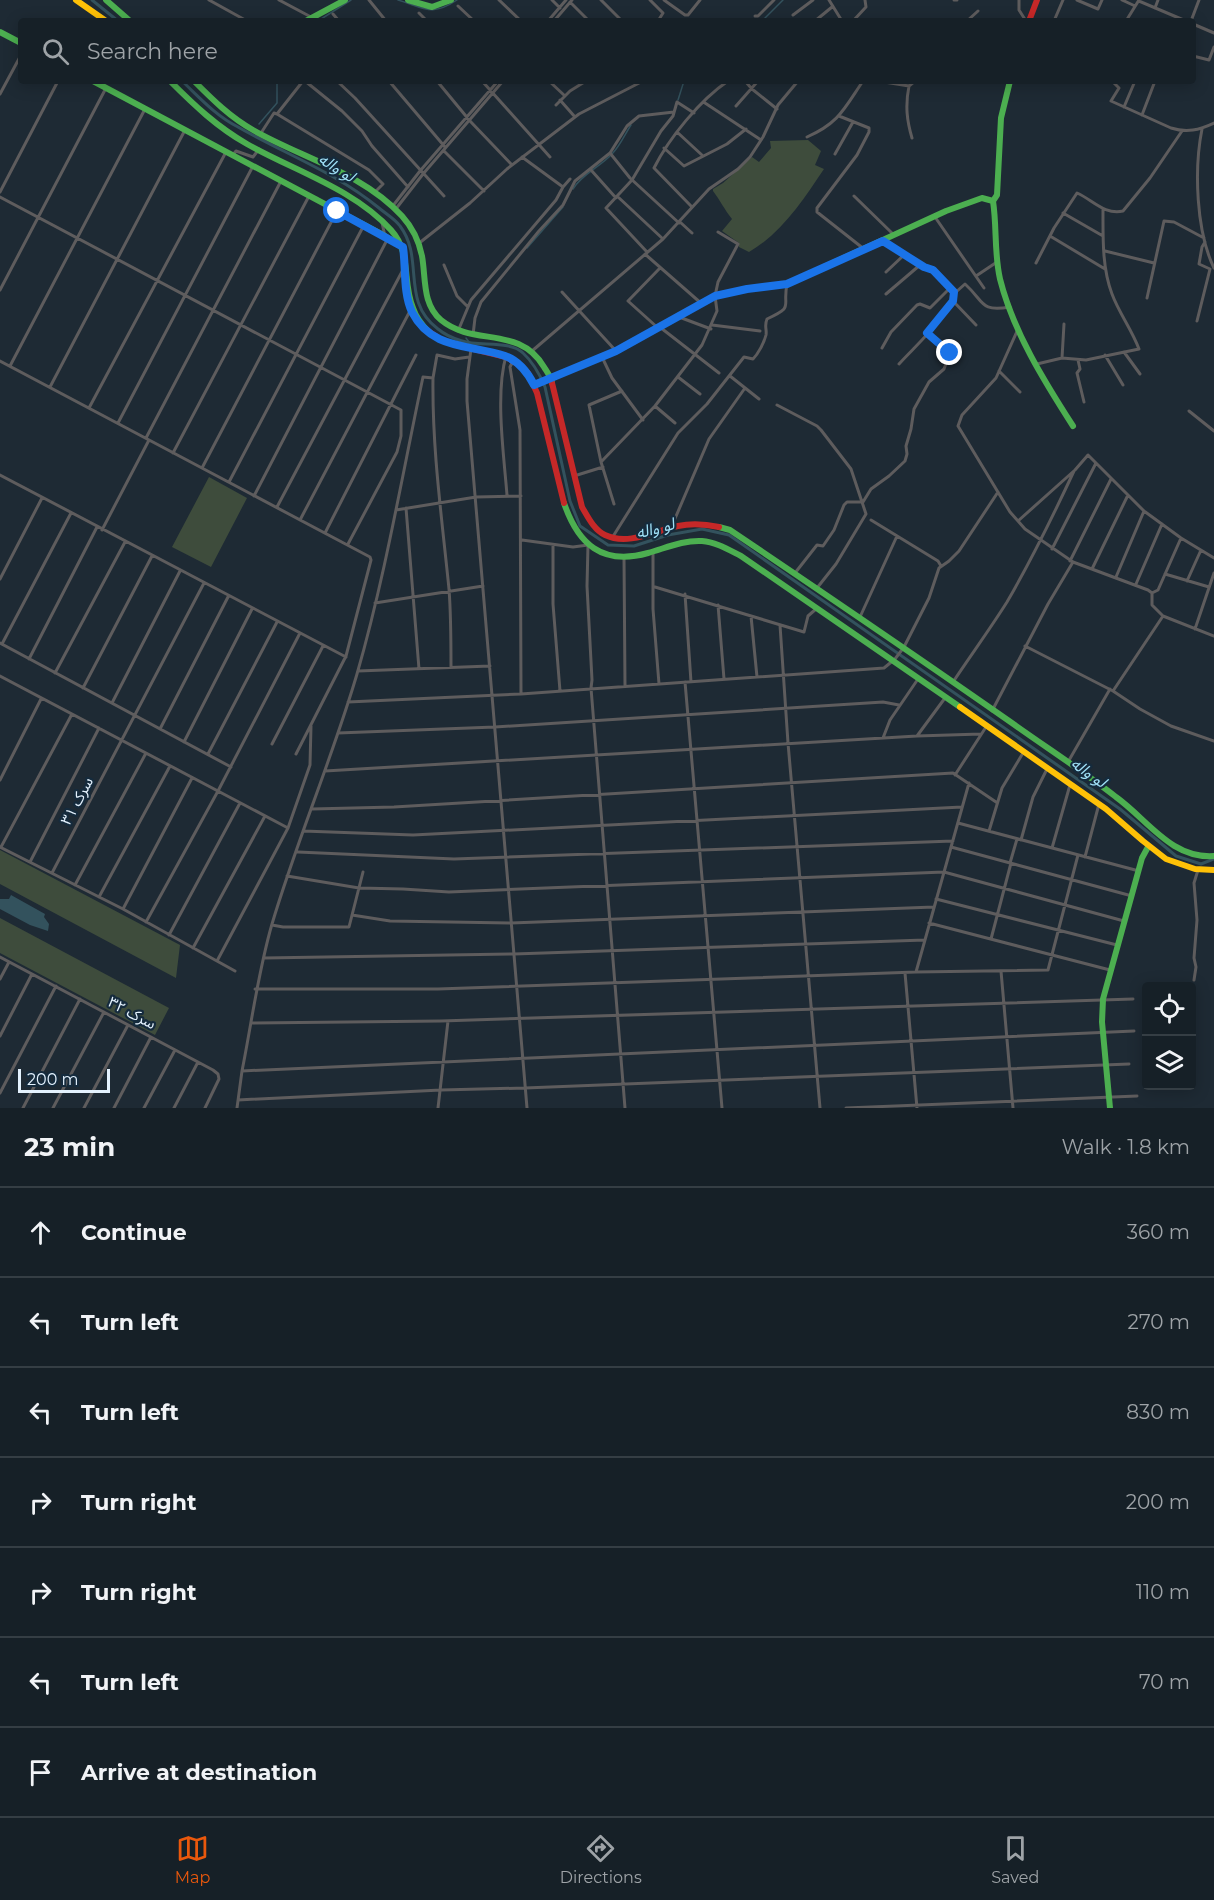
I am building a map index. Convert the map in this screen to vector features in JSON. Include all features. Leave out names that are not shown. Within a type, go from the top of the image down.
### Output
[{"type":"street","points":[[76,0],[102,18]]},
{"type":"street","points":[[106,0],[127,18]]},
{"type":"street","points":[[209,0],[242,18]]},
{"type":"street","points":[[279,0],[306,18]]},
{"type":"street","points":[[310,18],[345,0]]},
{"type":"street","points":[[369,0],[384,18]]},
{"type":"street","points":[[408,0],[432,6],[451,0]]},
{"type":"street","points":[[499,0],[518,18]]},
{"type":"street","points":[[552,0],[560,8]]},
{"type":"street","points":[[601,0],[619,18]]},
{"type":"street","points":[[650,0],[663,13],[660,18]]},
{"type":"street","points":[[656,5],[662,0],[688,15],[700,0]]},
{"type":"street","points":[[754,16],[758,16],[774,0]]},
{"type":"street","points":[[793,15],[813,0]]},
{"type":"street","points":[[829,0],[840,18]]},
{"type":"street","points":[[857,18],[866,7],[865,0]]},
{"type":"street","points":[[1019,0],[1019,10],[1026,18]]},
{"type":"street","points":[[1029,18],[1037,0]]},
{"type":"street","points":[[1055,18],[1063,0]]},
{"type":"street","points":[[1077,0],[1098,9],[1102,0]]},
{"type":"street","points":[[1122,0],[1135,6]]},
{"type":"street","points":[[1155,8],[1158,0]]},
{"type":"street","points":[[1193,18],[1199,0]]},
{"type":"street","points":[[551,18],[569,1]]},
{"type":"street","points":[[556,18],[569,1]]},
{"type":"street","points":[[569,1],[586,18]]},
{"type":"street","points":[[1128,18],[1139,1],[1179,18]]},
{"type":"street","points":[[458,6],[471,18]]},
{"type":"street","points":[[819,18],[833,6]]},
{"type":"street","points":[[971,18],[978,11]]},
{"type":"street","points":[[419,13],[424,18]]},
{"type":"street","points":[[333,14],[336,18]]},
{"type":"street","points":[[1196,24],[1214,33]]},
{"type":"street","points":[[0,32],[18,41]]},
{"type":"street","points":[[1196,57],[1209,60],[1214,49]]},
{"type":"street","points":[[0,94],[18,61]]},
{"type":"street","points":[[0,192],[56,84]]},
{"type":"street","points":[[99,84],[403,247]]},
{"type":"street","points":[[173,84],[207,118],[228,133],[354,200],[402,242],[411,309],[428,331],[444,343],[506,356],[528,373],[535,384],[566,513],[576,531],[588,545],[607,554],[624,557],[653,552],[685,542],[710,542],[741,556],[1099,804],[1129,827],[1148,847],[1176,865],[1198,870],[1214,870]]},
{"type":"street","points":[[197,84],[232,117],[312,158],[374,193],[394,208],[412,230],[421,249],[425,287],[430,306],[439,319],[458,332],[521,341],[545,365],[582,507],[586,518],[604,535],[624,540],[693,524],[713,525],[730,530],[860,617],[1068,762],[1118,798],[1169,844],[1185,853],[1201,857],[1214,856]]},
{"type":"street","points":[[261,133],[274,113],[277,114],[302,84]]},
{"type":"street","points":[[308,84],[342,111],[362,131],[408,187]]},
{"type":"street","points":[[340,84],[356,98],[444,196]]},
{"type":"street","points":[[392,84],[484,191]]},
{"type":"street","points":[[440,84],[512,165]]},
{"type":"street","points":[[484,84],[550,157]]},
{"type":"street","points":[[394,208],[408,187],[445,148],[496,84]]},
{"type":"street","points":[[491,92],[500,84]]},
{"type":"street","points":[[552,84],[565,96]]},
{"type":"street","points":[[556,105],[582,84]]},
{"type":"street","points":[[418,243],[470,204],[512,165],[575,117],[637,84]]},
{"type":"street","points":[[691,206],[654,168],[664,148],[677,132],[725,84]]},
{"type":"street","points":[[748,84],[777,109]]},
{"type":"street","points":[[736,106],[756,84]]},
{"type":"street","points":[[532,351],[663,239],[709,189],[738,169],[750,157],[777,109],[796,84]]},
{"type":"street","points":[[807,137],[826,128],[839,116],[861,84]]},
{"type":"street","points":[[897,84],[909,86]]},
{"type":"street","points":[[911,84],[905,103],[912,138]]},
{"type":"street","points":[[1009,84],[1001,118],[997,195],[993,201],[1000,278],[1018,327],[1053,396],[1073,426]]},
{"type":"street","points":[[1115,84],[1119,88],[1110,100],[1182,131],[1202,129],[1214,123]]},
{"type":"street","points":[[1124,107],[1134,84]]},
{"type":"street","points":[[1142,115],[1154,84]]},
{"type":"street","points":[[0,290],[106,88]]},
{"type":"street","points":[[560,100],[575,117]]},
{"type":"street","points":[[694,113],[677,102],[674,116],[661,131],[632,180],[606,208],[660,268],[702,304]]},
{"type":"street","points":[[704,103],[760,140]]},
{"type":"street","points":[[10,366],[146,109]]},
{"type":"street","points":[[472,334],[481,302],[563,205],[575,181],[610,153],[627,126],[639,116],[674,112]]},
{"type":"street","points":[[277,114],[369,170],[384,184],[374,193]]},
{"type":"street","points":[[839,116],[869,128],[869,132],[857,154],[817,208],[818,212],[864,249]]},
{"type":"street","points":[[836,154],[853,122]]},
{"type":"street","points":[[664,148],[684,166],[727,144],[746,129]]},
{"type":"street","points":[[1202,129],[1197,165],[1197,188],[1205,240],[1214,268]]},
{"type":"street","points":[[50,387],[185,130]]},
{"type":"street","points":[[1036,263],[1050,235],[1077,193],[1103,210],[1123,211],[1150,178],[1182,131]]},
{"type":"street","points":[[677,132],[703,156]]},
{"type":"street","points":[[89,408],[156,280],[230,154],[236,151],[253,157],[259,149]]},
{"type":"street","points":[[610,153],[632,180],[692,233]]},
{"type":"street","points":[[522,158],[563,187]]},
{"type":"street","points":[[118,423],[253,166]]},
{"type":"street","points":[[591,170],[616,197],[663,239]]},
{"type":"street","points":[[394,208],[421,173]]},
{"type":"street","points":[[458,332],[467,306],[556,200],[570,179]]},
{"type":"street","points":[[102,530],[212,310],[281,181]]},
{"type":"street","points":[[174,453],[309,196]]},
{"type":"street","points":[[854,196],[894,235]]},
{"type":"street","points":[[0,197],[401,410],[399,444],[347,545]]},
{"type":"street","points":[[535,384],[616,351],[660,329],[715,296],[787,284],[934,217],[982,198],[993,201]]},
{"type":"street","points":[[1037,364],[1062,358],[1078,360],[1139,348],[1113,296],[1106,269],[1103,210]]},
{"type":"street","points":[[202,468],[337,211]]},
{"type":"street","points":[[1064,213],[1103,236]]},
{"type":"street","points":[[934,217],[984,288]]},
{"type":"street","points":[[1147,298],[1165,220],[1174,222],[1205,240]]},
{"type":"street","points":[[254,496],[386,238],[382,223]]},
{"type":"street","points":[[229,482],[364,225]]},
{"type":"street","points":[[601,462],[655,406],[695,354],[712,327],[717,310],[715,296],[718,282],[738,244],[718,232]]},
{"type":"street","points":[[1050,235],[1106,269]]},
{"type":"street","points":[[1197,321],[1210,269],[1199,264],[1205,240]]},
{"type":"street","points":[[883,241],[920,265],[933,270],[954,292]]},
{"type":"street","points":[[1105,251],[1155,263]]},
{"type":"street","points":[[886,273],[905,255]]},
{"type":"street","points":[[976,276],[998,262]]},
{"type":"street","points":[[444,265],[457,296],[467,306]]},
{"type":"street","points":[[886,294],[920,265]]},
{"type":"street","points":[[277,507],[405,266]]},
{"type":"street","points":[[660,268],[628,300],[660,329],[719,373]]},
{"type":"street","points":[[612,537],[678,433],[707,404],[744,357],[753,359],[756,356],[766,336],[767,319],[782,313],[786,306],[787,284]]},
{"type":"street","points":[[899,364],[953,301],[954,292],[965,284],[986,308],[1010,307]]},
{"type":"street","points":[[882,348],[891,332],[917,305],[930,308],[950,289]]},
{"type":"street","points":[[562,292],[616,351]]},
{"type":"street","points":[[953,301],[976,325]]},
{"type":"street","points":[[300,520],[411,309]]},
{"type":"street","points":[[679,317],[712,327],[760,332]]},
{"type":"street","points":[[1062,358],[1064,324]]},
{"type":"street","points":[[1018,327],[999,371],[962,415],[958,426],[1018,521],[1041,541],[1072,562],[1136,584],[1152,593]]},
{"type":"street","points":[[863,502],[871,489],[905,460],[914,409],[929,382],[944,369],[948,360],[950,353],[927,333]]},
{"type":"street","points":[[471,349],[467,401],[527,1108]]},
{"type":"street","points":[[1124,352],[1140,374]]},
{"type":"street","points":[[325,533],[416,355]]},
{"type":"street","points":[[1105,355],[1123,385]]},
{"type":"street","points":[[451,667],[449,592],[440,503],[433,378],[437,356],[455,360],[469,357]]},
{"type":"street","points":[[506,356],[502,377],[502,429],[507,495]]},
{"type":"street","points":[[602,357],[643,420]]},
{"type":"street","points":[[1078,360],[1080,369],[1077,373],[1084,402]]},
{"type":"street","points":[[0,361],[370,557],[346,657],[296,754]]},
{"type":"street","points":[[513,361],[510,367],[520,430],[521,694]]},
{"type":"street","points":[[999,371],[1020,392]]},
{"type":"street","points":[[730,375],[759,399]]},
{"type":"street","points":[[678,376],[700,394]]},
{"type":"street","points":[[237,1108],[255,989],[263,958],[287,876],[358,671],[396,510],[423,377],[433,378]]},
{"type":"street","points":[[671,528],[709,439],[745,388]]},
{"type":"street","points":[[614,504],[601,462],[589,405],[622,391]]},
{"type":"street","points":[[777,405],[821,430],[850,469],[866,514],[836,564],[817,588]]},
{"type":"street","points":[[655,406],[675,423]]},
{"type":"street","points":[[1189,411],[1214,431]]},
{"type":"street","points":[[1018,521],[1075,470],[1088,455],[1144,511],[1214,558]]},
{"type":"street","points":[[1052,549],[1095,463]]},
{"type":"street","points":[[574,476],[603,467]]},
{"type":"street","points":[[953,682],[995,620],[1041,541],[1075,470]]},
{"type":"street","points":[[0,482],[1,476],[346,657]]},
{"type":"street","points":[[992,711],[1072,562],[1111,480]]},
{"type":"street","points":[[348,702],[492,696],[884,668],[903,649],[925,606],[941,566],[950,561],[959,551],[998,492]]},
{"type":"street","points":[[1092,569],[1128,495]]},
{"type":"street","points":[[396,510],[476,497],[521,496]]},
{"type":"street","points":[[0,579],[42,498]]},
{"type":"street","points":[[795,573],[810,551],[817,545],[823,546],[829,540],[844,505],[847,502],[863,502]]},
{"type":"street","points":[[406,508],[419,669]]},
{"type":"street","points":[[1116,577],[1144,511]]},
{"type":"street","points":[[71,513],[1,644],[231,767]]},
{"type":"street","points":[[871,520],[938,561],[941,566]]},
{"type":"street","points":[[1136,584],[1162,524]]},
{"type":"street","points":[[28,659],[97,527]]},
{"type":"street","points":[[860,617],[897,536]]},
{"type":"street","points":[[1152,593],[1158,590],[1181,538]]},
{"type":"street","points":[[522,540],[573,547],[588,545]]},
{"type":"street","points":[[55,673],[125,542]]},
{"type":"street","points":[[553,545],[553,604],[560,691]]},
{"type":"street","points":[[588,545],[587,586],[595,755],[625,1108]]},
{"type":"street","points":[[1187,581],[1201,550]]},
{"type":"street","points":[[653,552],[653,609],[659,684]]},
{"type":"street","points":[[83,688],[152,556]]},
{"type":"street","points":[[624,557],[625,686]]},
{"type":"street","points":[[112,703],[180,571]]},
{"type":"street","points":[[1195,629],[1214,573]]},
{"type":"street","points":[[1165,574],[1209,588]]},
{"type":"street","name":"سرک ۳۱","points":[[52,873],[204,583]]},
{"type":"street","points":[[375,603],[483,586]]},
{"type":"street","points":[[654,586],[804,632],[808,616],[817,608]]},
{"type":"street","points":[[1152,593],[1152,605],[1163,616],[1214,636]]},
{"type":"street","points":[[685,594],[691,682]]},
{"type":"street","points":[[160,729],[229,597]]},
{"type":"street","points":[[718,605],[724,679]]},
{"type":"street","points":[[184,742],[252,609]]},
{"type":"street","points":[[751,616],[757,677]]},
{"type":"street","points":[[1068,762],[1112,690],[1163,616]]},
{"type":"street","points":[[208,754],[277,622]]},
{"type":"street","points":[[780,625],[782,676],[820,1108]]},
{"type":"street","points":[[146,922],[231,767],[300,633]]},
{"type":"street","points":[[272,744],[323,646]]},
{"type":"street","points":[[1025,646],[1112,690],[1171,726],[1214,741]]},
{"type":"street","points":[[358,671],[490,666]]},
{"type":"street","points":[[0,676],[288,828]]},
{"type":"street","points":[[883,738],[890,720],[918,679]]},
{"type":"street","points":[[685,682],[722,1108]]},
{"type":"street","points":[[0,780],[42,698]]},
{"type":"street","points":[[917,736],[945,698]]},
{"type":"street","points":[[338,733],[495,727],[883,702],[899,705]]},
{"type":"street","points":[[72,714],[1,847],[123,909],[236,971]]},
{"type":"street","points":[[217,961],[288,828],[310,765],[311,724]]},
{"type":"street","points":[[955,775],[986,727]]},
{"type":"street","points":[[30,862],[99,728]]},
{"type":"street","points":[[325,771],[981,734]]},
{"type":"street","points":[[75,885],[146,753]]},
{"type":"street","points":[[989,831],[996,802],[1008,776],[1023,753]]},
{"type":"street","points":[[99,897],[170,766]]},
{"type":"street","points":[[991,939],[1010,863],[1033,796],[1047,769]]},
{"type":"street","points":[[312,809],[394,807],[955,775],[996,802]]},
{"type":"street","points":[[123,909],[193,778]]},
{"type":"street","points":[[916,972],[969,783]]},
{"type":"street","points":[[1053,848],[1070,785]]},
{"type":"street","points":[[170,935],[240,803]]},
{"type":"street","points":[[1085,856],[1099,804]]},
{"type":"street","points":[[303,831],[413,835],[962,807]]},
{"type":"street","points":[[193,948],[265,816]]},
{"type":"street","points":[[958,823],[1139,871]]},
{"type":"street","points":[[297,852],[453,859],[953,841]]},
{"type":"street","points":[[951,847],[1132,896]]},
{"type":"street","points":[[1110,1108],[1103,1032],[1103,999],[1142,858],[1148,847]]},
{"type":"street","points":[[255,989],[438,989],[916,972],[1048,970],[1078,855]]},
{"type":"street","points":[[1194,980],[1197,920],[1194,883],[1198,870]]},
{"type":"street","points":[[272,925],[349,927],[363,872]]},
{"type":"street","points":[[287,876],[359,888],[449,892],[944,872],[1124,921]]},
{"type":"street","points":[[936,899],[1117,945]]},
{"type":"street","points":[[352,915],[390,921],[511,923],[934,907]]},
{"type":"street","points":[[930,923],[1110,970]]},
{"type":"street","points":[[263,958],[514,954],[925,940]]},
{"type":"street","name":"سرک ۳۲","points":[[0,957],[213,1070],[218,1074],[219,1079],[205,1108]]},
{"type":"street","points":[[0,979],[9,962]]},
{"type":"street","points":[[1001,971],[1013,1108]]},
{"type":"street","points":[[905,973],[916,1107]]},
{"type":"street","points":[[0,1036],[32,974]]},
{"type":"street","points":[[0,1093],[56,986]]},
{"type":"street","points":[[23,1108],[80,999]]},
{"type":"street","points":[[251,1023],[448,1021],[1133,999]]},
{"type":"street","points":[[53,1108],[104,1012]]},
{"type":"street","points":[[438,1108],[448,1021]]},
{"type":"street","points":[[84,1108],[128,1024]]},
{"type":"street","points":[[242,1071],[1134,1031]]},
{"type":"street","points":[[114,1108],[151,1037]]},
{"type":"street","points":[[144,1108],[175,1050]]},
{"type":"street","points":[[174,1108],[198,1062]]},
{"type":"street","points":[[238,1100],[1129,1064]]},
{"type":"street","points":[[846,1108],[916,1107],[1137,1096]]},
{"type":"green space","points":[[808,140],[821,151],[815,165],[824,169],[782,226],[749,252],[739,247],[739,243],[722,231],[732,219],[713,189],[752,157],[759,162],[771,148],[770,141]]},
{"type":"green space","points":[[209,477],[247,498],[211,567],[172,547]]},
{"type":"green space","points":[[0,850],[180,945],[176,978],[0,884]]},
{"type":"green space","points":[[0,918],[169,1008],[155,1035],[0,953]]},
{"type":"water","points":[[11,895],[45,914],[44,917],[49,924],[48,931],[30,925],[0,909],[0,899],[9,899]]},
{"type":"waterway","name":"لو واله","points":[[92,0],[114,18]]},
{"type":"waterway","points":[[323,18],[351,0]]},
{"type":"waterway","points":[[398,0],[434,10],[457,0]]},
{"type":"waterway","points":[[765,18],[783,0]]},
{"type":"waterway","name":"لو واله","points":[[185,84],[222,118],[346,184],[396,221],[407,239],[411,252],[416,293],[420,306],[426,318],[443,333],[469,343],[510,346],[527,357],[545,387],[570,501],[580,526],[608,545],[634,546],[668,535],[702,529],[729,535],[1120,809],[1176,856],[1201,864],[1214,859]]},
{"type":"waterway","points":[[259,124],[277,103],[277,84]]},
{"type":"waterway","points":[[678,100],[683,84]]},
{"type":"waterway","points":[[573,189],[581,179],[612,154],[631,125]]},
{"type":"waterway","points":[[527,248],[563,207]]},
{"type":"waterway","name":"لو واله","points":[[466,338],[469,342]]},
{"type":"traffic: fast","points":[[106,0],[127,18]]},
{"type":"traffic: fast","points":[[312,18],[345,0]]},
{"type":"traffic: fast","points":[[408,0],[432,7],[451,0]]},
{"type":"traffic: fast","points":[[0,32],[18,41]]},
{"type":"traffic: fast","points":[[99,84],[402,247]]},
{"type":"traffic: fast","points":[[173,84],[206,115],[236,137],[342,192],[360,203],[391,230],[402,248],[413,308],[428,331]]},
{"type":"traffic: fast","points":[[197,84],[222,108],[245,125],[351,177],[386,201],[406,220],[417,240],[422,256],[428,299],[435,314],[454,328],[522,346],[534,354],[548,373],[552,383]]},
{"type":"traffic: fast","points":[[1009,84],[1001,118],[997,195],[993,201],[998,269],[1006,298],[1021,336],[1073,426]]},
{"type":"traffic: fast","points":[[534,385],[616,351],[715,296],[787,284],[946,211],[982,198],[993,201]]},
{"type":"traffic: fast","points":[[564,503],[577,530],[585,540],[605,554],[632,556],[695,541],[712,543],[732,551],[960,707]]},
{"type":"traffic: fast","points":[[719,527],[730,530],[1078,769],[1128,806],[1173,845],[1199,855],[1214,856]]},
{"type":"traffic: fast","points":[[1110,1108],[1102,1022],[1103,999],[1142,858],[1148,847]]},
{"type":"traffic: slow","points":[[76,0],[102,18]]},
{"type":"traffic: slow","points":[[960,707],[1106,809],[1166,859],[1195,869],[1214,870]]},
{"type":"traffic: jam","points":[[1030,18],[1037,0]]},
{"type":"traffic: jam","points":[[428,331],[453,344],[506,357],[528,373],[537,393],[564,503]]},
{"type":"traffic: jam","points":[[552,383],[582,507],[598,530],[605,535],[623,539],[683,525],[698,524],[719,527]]},
{"type":"route","points":[[337,211],[403,247],[411,309],[428,331],[444,343],[506,356],[528,373],[534,385],[616,351],[715,296],[787,284],[883,241],[924,267],[933,270],[954,292],[953,301],[927,333],[950,353]]}]
